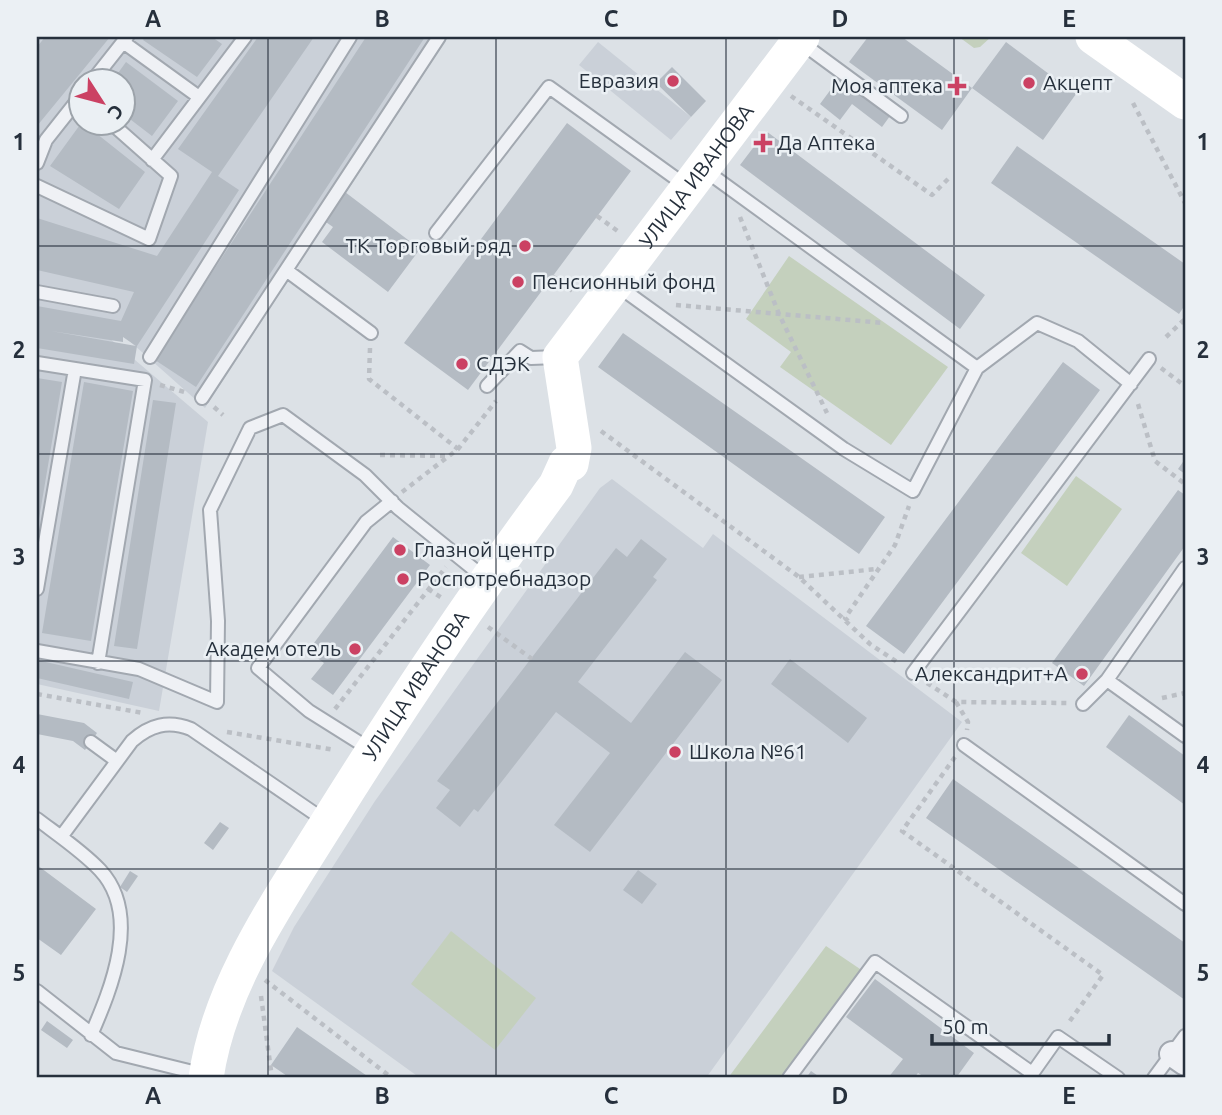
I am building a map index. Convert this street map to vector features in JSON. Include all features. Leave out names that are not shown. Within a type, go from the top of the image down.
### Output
[{"type":"street","points":[[1093,37],[1185,102]]},
{"type":"street","name":"УЛИЦА ИВАНОВА","points":[[206,1077],[214,1040],[237,981],[268,921],[371,751],[486,579],[556,485],[566,463],[571,464],[574,448],[560,356],[628,293],[801,39]]},
{"type":"lane","points":[[150,357],[350,37]]},
{"type":"lane","points":[[202,398],[439,37]]},
{"type":"lane","points":[[152,160],[243,38]]},
{"type":"lane","points":[[104,66],[125,39],[200,97]]},
{"type":"lane","points":[[801,39],[901,116]]},
{"type":"lane","points":[[436,233],[549,87],[706,181],[977,368]]},
{"type":"lane","points":[[37,163],[46,140],[66,115]]},
{"type":"lane","points":[[37,186],[149,239],[171,176],[125,136]]},
{"type":"lane","points":[[286,270],[371,333]]},
{"type":"lane","points":[[37,292],[113,306]]},
{"type":"lane","points":[[628,293],[844,449],[914,492],[977,368],[1037,323],[1078,341],[1131,384]]},
{"type":"lane","points":[[488,386],[520,351],[531,358],[560,356]]},
{"type":"lane","points":[[913,673],[1149,359]]},
{"type":"lane","points":[[37,363],[145,380],[98,663]]},
{"type":"lane","points":[[37,589],[75,369]]},
{"type":"lane","points":[[37,651],[139,669],[217,702],[218,621],[210,510],[250,428],[283,415],[365,475],[392,501],[486,579]]},
{"type":"lane","points":[[371,751],[309,711],[258,668],[357,533],[392,501]]},
{"type":"lane","points":[[1079,704],[1107,680],[1185,568]]},
{"type":"lane","points":[[1107,680],[1185,736]]},
{"type":"lane","points":[[61,837],[117,761],[143,731],[159,725],[177,723],[191,729],[328,822]]},
{"type":"lane","points":[[91,742],[117,761]]},
{"type":"lane","points":[[964,746],[1185,904]]},
{"type":"lane","points":[[37,818],[102,872],[114,897],[122,926],[119,955],[108,996],[91,1035]]},
{"type":"lane","points":[[789,1078],[875,962],[1030,1076],[1058,1037],[1118,1078]]},
{"type":"lane","points":[[37,991],[120,1055],[206,1077]]},
{"type":"lane","points":[[1154,1078],[1181,1051]]},
{"type":"path","points":[[788,94],[932,195],[948,180]]},
{"type":"path","points":[[1133,103],[1185,203]]},
{"type":"path","points":[[706,181],[779,314],[844,449]]},
{"type":"path","points":[[597,216],[630,241]]},
{"type":"path","points":[[552,276],[578,294]]},
{"type":"path","points":[[628,293],[779,314],[917,326]]},
{"type":"path","points":[[1166,337],[1185,319]]},
{"type":"path","points":[[371,333],[369,379],[458,449]]},
{"type":"path","points":[[1149,359],[1185,386]]},
{"type":"path","points":[[145,380],[202,398],[223,415]]},
{"type":"path","points":[[1131,384],[1156,461],[1185,484]]},
{"type":"path","points":[[392,501],[458,449],[503,392]]},
{"type":"path","points":[[594,426],[799,577],[870,644],[956,702],[968,722],[964,746],[902,831],[1103,975],[1058,1037]]},
{"type":"path","points":[[380,454],[446,456]]},
{"type":"path","points":[[870,644],[845,618],[895,545],[914,492]]},
{"type":"path","points":[[327,721],[456,555]]},
{"type":"path","points":[[799,577],[878,569]]},
{"type":"path","points":[[479,621],[532,659]]},
{"type":"path","points":[[956,702],[1079,704]]},
{"type":"path","points":[[272,1078],[268,1068],[258,975],[392,1078]]},
{"type":"shaded area","points":[[37,37],[448,37],[205,408],[125,337],[37,325]]},
{"type":"shaded area","points":[[598,42],[691,117],[671,140],[579,65]]},
{"type":"shaded area","points":[[37,328],[108,337],[208,422],[159,711],[37,684]]},
{"type":"shaded area","name":"Школа №61","points":[[612,479],[703,548],[713,534],[962,722],[706,1078],[420,1078],[272,971],[294,927],[375,801],[600,488]]},
{"type":"green space","points":[[959,37],[991,37],[980,47],[974,48]]},
{"type":"green space","points":[[789,256],[948,367],[891,445],[780,367],[791,352],[746,319]]},
{"type":"green space","points":[[1076,476],[1122,509],[1067,586],[1021,553]]},
{"type":"green space","points":[[451,931],[536,998],[495,1050],[411,984]]},
{"type":"green space","points":[[826,946],[863,971],[780,1078],[728,1078]]},
{"type":"building","points":[[45,37],[110,37],[86,66],[66,66],[66,91],[37,126],[37,47]]},
{"type":"building","points":[[145,37],[212,37],[222,44],[197,77],[143,40]]},
{"type":"building","points":[[258,37],[314,37],[218,176],[239,190],[137,346],[134,364],[37,348],[37,306],[121,321],[134,292],[37,270],[37,218],[157,256],[212,172],[178,149]],"holes":[[[51,331],[123,342],[123,337],[136,346]]]},
{"type":"building","points":[[366,37],[425,37],[196,387],[155,360]]},
{"type":"building","points":[[868,37],[902,37],[972,88],[942,130],[849,62]]},
{"type":"building","points":[[1006,42],[1076,94],[1043,140],[972,88]]},
{"type":"building","points":[[672,67],[706,101],[691,117],[656,83]]},
{"type":"building","points":[[136,70],[178,101],[152,136],[136,124]]},
{"type":"building","points":[[840,77],[890,116],[882,127],[852,104],[840,120],[820,104]]},
{"type":"building","name":"ТК Торговый ряд","points":[[567,123],[631,171],[468,390],[404,343]]},
{"type":"building","points":[[766,131],[985,295],[960,329],[740,165]]},
{"type":"building","points":[[72,136],[100,136],[145,172],[119,209],[50,166]]},
{"type":"building","points":[[1017,146],[1185,264],[1185,305],[1179,314],[991,183]]},
{"type":"building","points":[[345,192],[420,249],[388,292],[322,242],[333,227],[323,220]]},
{"type":"building","points":[[623,333],[885,517],[859,554],[598,367]]},
{"type":"building","points":[[1063,362],[1100,390],[904,654],[866,626]]},
{"type":"building","points":[[37,378],[62,382],[38,525],[37,524]]},
{"type":"building","points":[[84,382],[133,391],[91,641],[42,633]]},
{"type":"building","points":[[153,400],[176,403],[137,649],[114,646]]},
{"type":"building","points":[[1185,459],[1185,474],[1178,469]]},
{"type":"building","points":[[1178,490],[1185,495],[1185,546],[1084,686],[1052,663]]},
{"type":"building","points":[[393,537],[430,565],[333,695],[311,679],[324,663],[308,651]]},
{"type":"building","points":[[641,539],[667,559],[653,577],[657,580],[578,682],[631,723],[685,652],[722,680],[590,852],[554,825],[610,753],[556,712],[478,812],[474,809],[460,827],[436,808],[450,790],[437,781],[616,548],[627,557]]},
{"type":"building","points":[[790,659],[867,718],[848,743],[771,684]]},
{"type":"building","points":[[37,660],[133,682],[129,699],[37,678]]},
{"type":"building","points":[[37,714],[84,723],[97,733],[85,750],[73,741],[37,734]]},
{"type":"building","points":[[1129,715],[1185,756],[1185,805],[1106,747]]},
{"type":"building","points":[[953,779],[1185,943],[1185,1000],[926,818]]},
{"type":"building","points":[[220,822],[229,828],[213,850],[204,843]]},
{"type":"building","points":[[37,865],[96,909],[61,955],[37,938]]},
{"type":"building","points":[[638,870],[657,884],[642,904],[623,890]]},
{"type":"building","points":[[130,871],[138,876],[127,892],[120,887]]},
{"type":"building","points":[[875,979],[974,1053],[956,1078],[926,1078],[918,1073],[914,1078],[888,1078],[903,1059],[846,1017]]},
{"type":"building","points":[[47,1021],[73,1040],[67,1048],[41,1030]]},
{"type":"building","points":[[297,1027],[370,1078],[290,1078],[271,1065]]},
{"type":"building","points":[[811,1071],[821,1078],[806,1078]]},
{"type":"place","name":"Евразия","points":[[673,81]]},
{"type":"place","name":"Акцепт","points":[[1029,83]]},
{"type":"place","name":"Моя аптека","points":[[957,86]]},
{"type":"place","name":"Да Аптека","points":[[763,143]]},
{"type":"place","name":"ТК Торговый ряд","points":[[525,246]]},
{"type":"place","name":"Пенсионный фонд","points":[[518,282]]},
{"type":"place","name":"СДЭК","points":[[462,364]]},
{"type":"place","name":"Глазной центр","points":[[400,550]]},
{"type":"place","name":"Роспотребнадзор","points":[[403,579]]},
{"type":"place","name":"Академ отель","points":[[355,649]]},
{"type":"place","name":"Александрит+А","points":[[1082,674]]},
{"type":"place","name":"Школа №61","points":[[675,752]]}]
